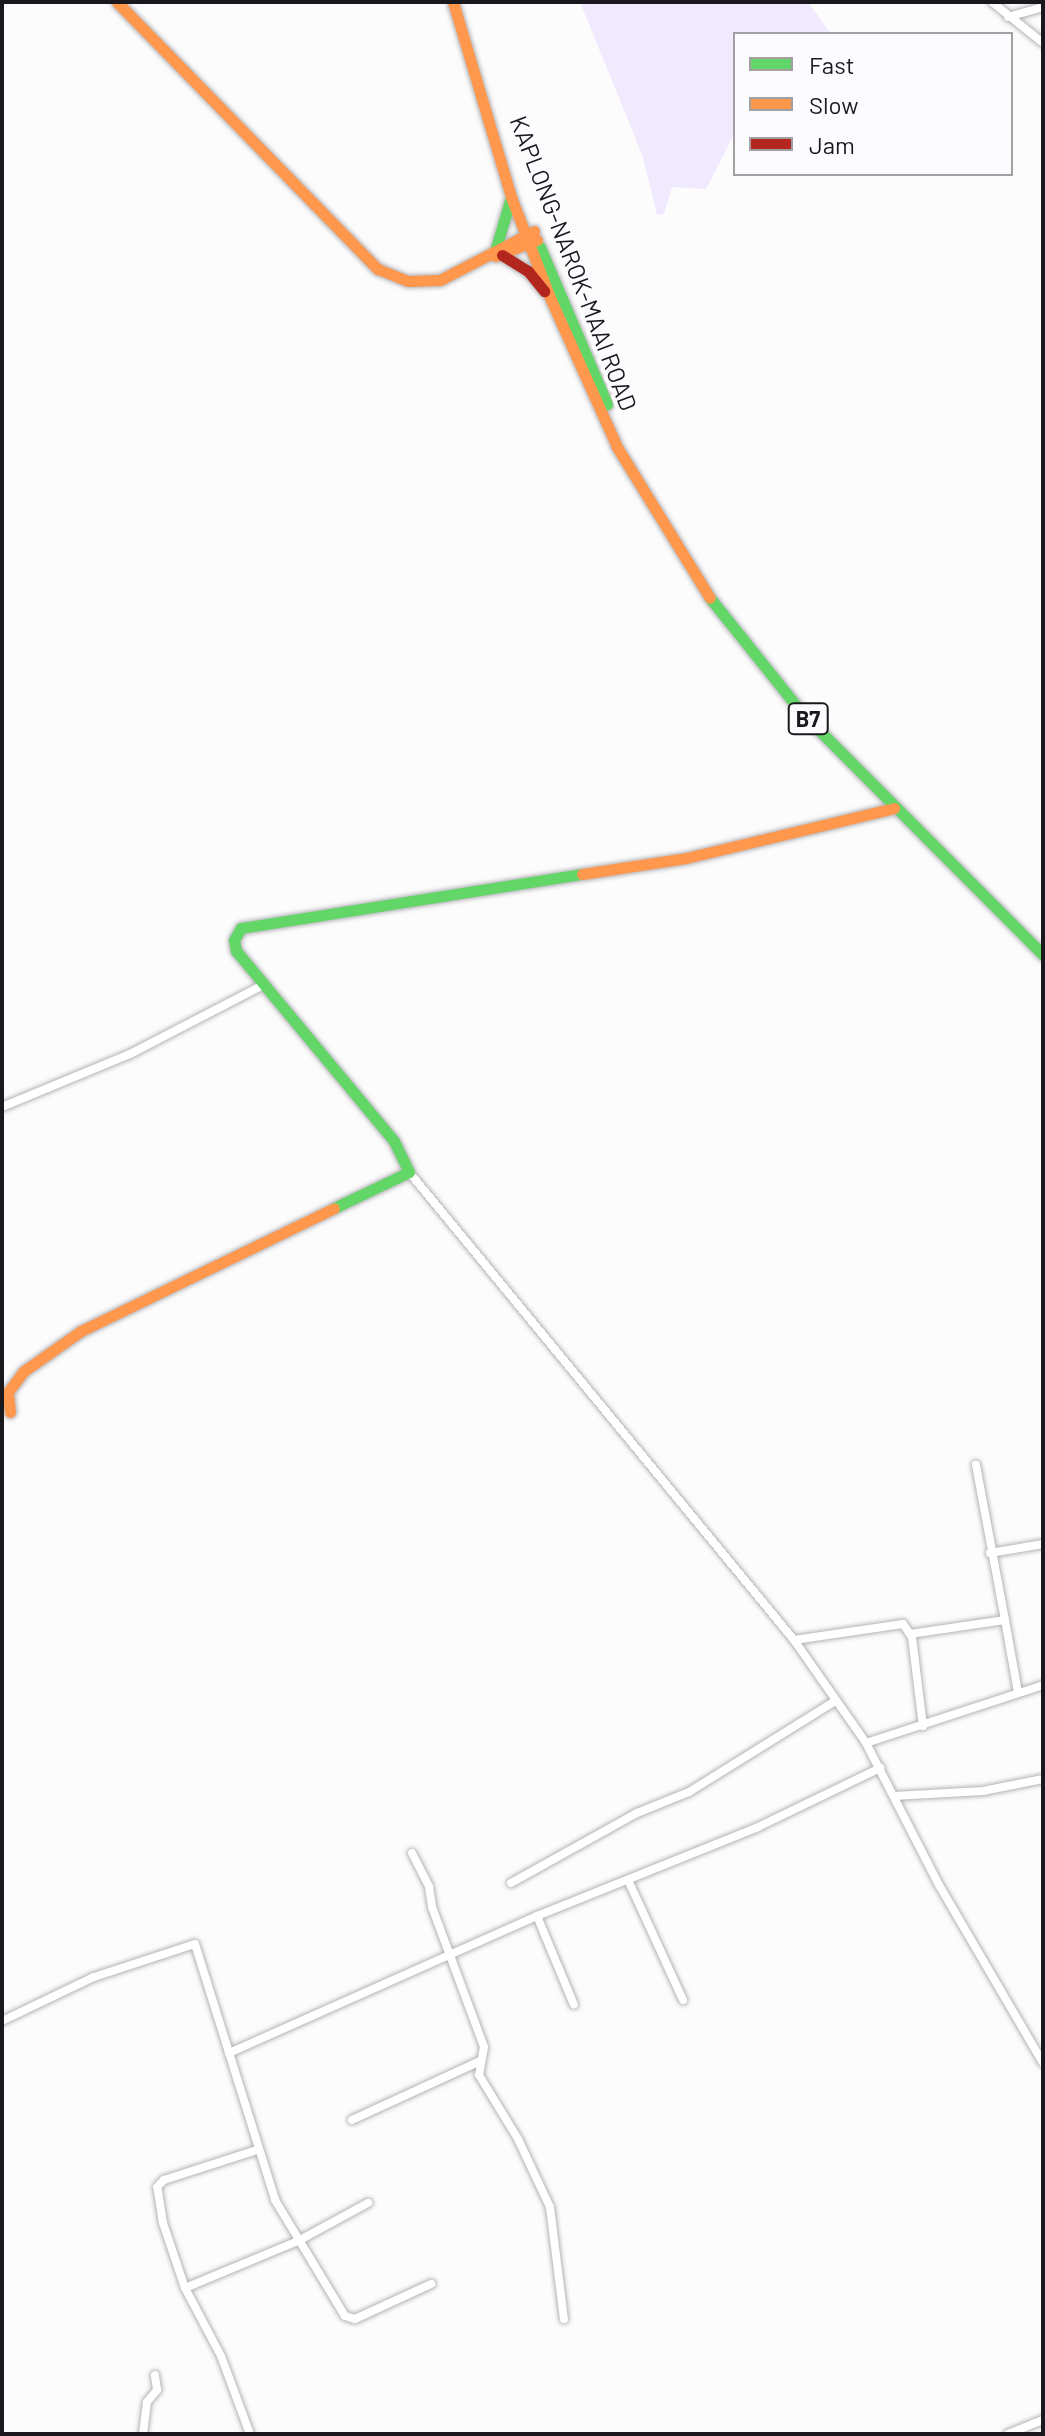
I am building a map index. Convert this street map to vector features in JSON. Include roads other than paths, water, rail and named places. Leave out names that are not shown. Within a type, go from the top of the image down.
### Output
[{"type":"main road","name":"KAPLONG-NAROK-MAAI ROAD","points":[[453,2],[511,197],[614,419],[617,447]]},
{"type":"main road","name":"KAPLONG-NAROK-MAAI ROAD","points":[[462,2],[551,300],[617,447],[729,625],[803,714],[1043,955]]},
{"type":"main road","points":[[121,4],[378,269],[408,281],[440,280],[531,237]]},
{"type":"main road","points":[[499,252],[511,197]]},
{"type":"main road","points":[[499,252],[528,271],[551,300]]},
{"type":"main road","points":[[10,1412],[8,1392],[24,1371],[81,1331],[409,1172],[394,1141],[234,946],[237,932],[251,922],[686,858],[894,808]]},
{"type":"street","points":[[992,2],[1043,43]]},
{"type":"street","points":[[1008,17],[1043,7]]},
{"type":"street","points":[[2,1107],[130,1054],[263,985]]},
{"type":"street","points":[[409,1172],[794,1640],[866,1743],[1043,2063]]},
{"type":"street","points":[[976,1465],[1018,1692]]},
{"type":"street","points":[[990,1553],[1043,1544]]},
{"type":"street","points":[[794,1640],[894,1623],[910,1634],[1005,1620]]},
{"type":"street","points":[[910,1634],[923,1726]]},
{"type":"street","points":[[866,1743],[1043,1685]]},
{"type":"street","points":[[511,1883],[637,1813],[689,1792],[835,1701]]},
{"type":"street","points":[[229,2053],[537,1916],[629,1882],[880,1768]]},
{"type":"street","points":[[894,1796],[983,1791],[1043,1779]]},
{"type":"street","points":[[412,1853],[429,1887],[450,1956],[484,2047],[478,2062],[479,2075],[550,2207],[564,2319]]},
{"type":"street","points":[[629,1882],[683,2000]]},
{"type":"street","points":[[537,1916],[574,2005]]},
{"type":"street","points":[[2,2021],[94,1977],[189,1943],[195,1944],[275,2200],[345,2316],[355,2319],[431,2284]]},
{"type":"street","points":[[352,2120],[478,2062]]},
{"type":"street","points":[[250,2434],[221,2356],[185,2288],[163,2223],[157,2187],[164,2180],[257,2150]]},
{"type":"street","points":[[185,2288],[298,2241],[368,2203]]},
{"type":"street","points":[[143,2434],[147,2402],[157,2390],[155,2375]]},
{"type":"street","points":[[1008,2434],[1043,2420]]}]
